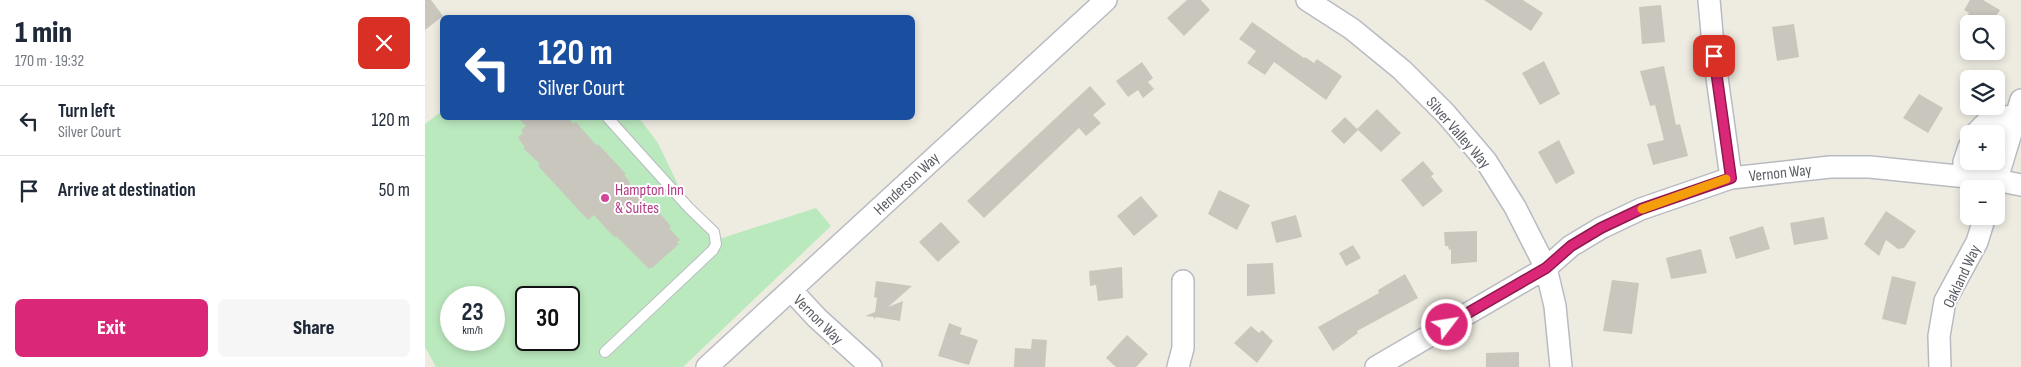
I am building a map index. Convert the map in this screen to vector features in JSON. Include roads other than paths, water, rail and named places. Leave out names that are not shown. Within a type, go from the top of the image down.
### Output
[{"type":"street","name":"Henderson Way","points":[[707,367],[1106,0]]},
{"type":"street","name":"Silver Valley Way","points":[[1307,0],[1352,29],[1402,70],[1446,114],[1487,161],[1515,207],[1546,268],[1555,306],[1561,367]]},
{"type":"street","points":[[1709,0],[1714,56],[1731,178]]},
{"type":"street","points":[[1983,125],[1987,121],[2018,107]]},
{"type":"street","points":[[1996,180],[2018,107]]},
{"type":"street","name":"Vernon Way","points":[[1377,367],[1546,268],[1571,246],[1601,228],[1641,209],[1731,178],[1822,168],[1870,167],[1964,176],[1980,180]]},
{"type":"street","points":[[1964,170],[1964,176]]},
{"type":"street","name":"Vernon Way","points":[[2005,184],[2021,185]]},
{"type":"street","name":"Oakland Way","points":[[1940,367],[1939,336],[1945,302],[1977,242],[1982,225]]},
{"type":"street","points":[[1178,367],[1183,348],[1183,281]]},
{"type":"street","name":"Vernon Way","points":[[791,290],[817,318],[871,367]]},
{"type":"lane","points":[[605,352],[713,250],[716,244],[714,232],[689,208],[610,120]]},
{"type":"place","name":"Hampton Inn & Suites","points":[[605,198]]}]
